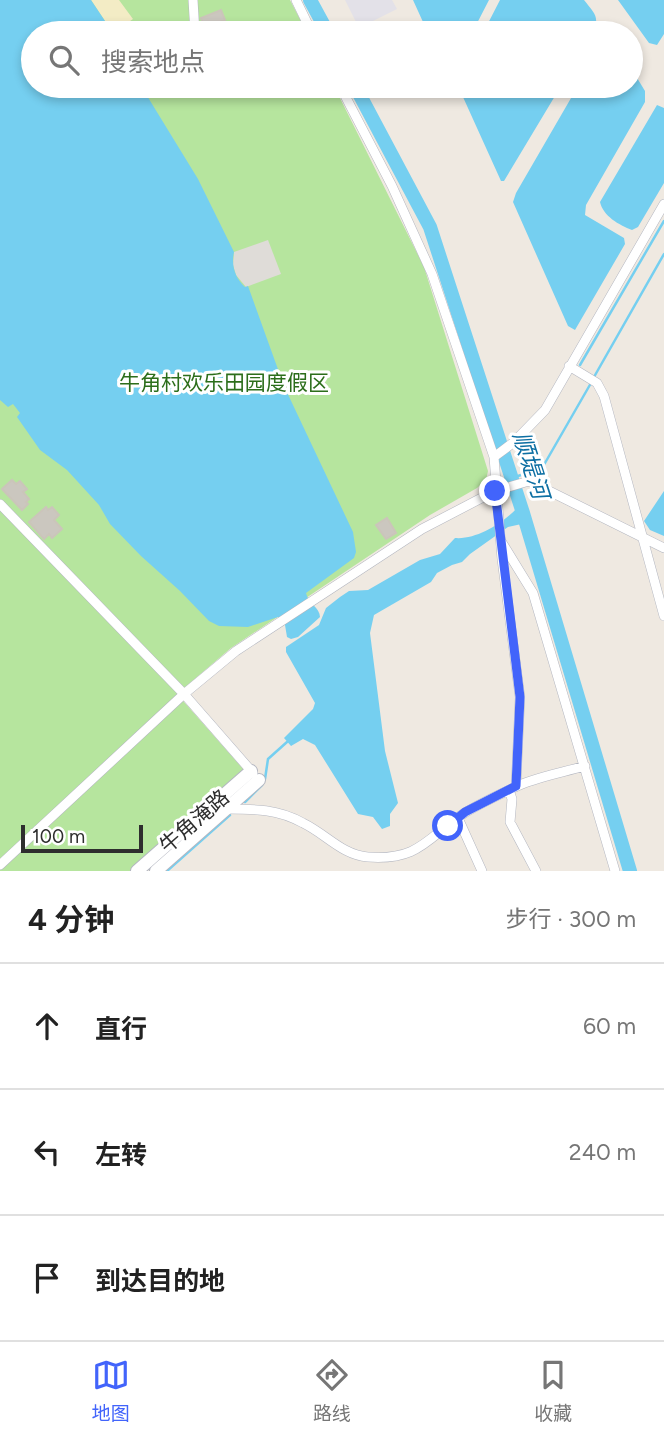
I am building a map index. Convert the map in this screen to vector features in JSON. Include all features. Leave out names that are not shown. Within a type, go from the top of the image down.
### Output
[{"type":"street","points":[[192,0],[194,21]]},
{"type":"street","points":[[296,0],[306,21]]},
{"type":"street","points":[[346,98],[397,196],[432,274],[494,457],[499,490],[500,540],[520,697],[510,822],[536,871]]},
{"type":"street","points":[[494,457],[514,442],[545,410],[664,204]]},
{"type":"street","points":[[569,366],[593,381],[604,396],[664,616]]},
{"type":"street","points":[[0,865],[184,694],[236,652],[422,529],[499,490],[528,481],[664,548]]},
{"type":"street","points":[[0,504],[184,694],[255,775]]},
{"type":"street","points":[[500,540],[533,593],[615,871]]},
{"type":"street","points":[[211,806],[274,810],[302,822],[345,851],[365,857],[391,858],[405,855],[428,843],[458,818],[513,788],[585,766]]},
{"type":"street","name":"牛角淹路","points":[[137,871],[211,806],[255,775]]},
{"type":"street","name":"牛角淹路","points":[[156,871],[227,809],[255,775]]},
{"type":"street","points":[[458,818],[482,871]]},
{"type":"shaded area","points":[[345,0],[392,0],[397,9],[373,21],[356,21]]},
{"type":"shaded area","points":[[268,240],[281,274],[246,287],[236,275],[233,265],[234,252]]},
{"type":"green space","name":"牛角村欢乐田园度假区","points":[[0,0],[290,0],[301,21],[21,21],[21,98],[340,98],[424,267],[488,471],[486,480],[231,648],[177,694],[244,770],[130,871],[0,871]]},
{"type":"sand","points":[[91,0],[119,0],[133,19],[130,21],[105,21]]},
{"type":"water","points":[[0,0],[91,0],[105,21],[21,21],[21,98],[148,98],[198,179],[234,252],[236,275],[245,287],[248,286],[284,386],[353,532],[356,552],[354,558],[306,593],[320,617],[298,637],[287,637],[285,625],[278,617],[248,627],[219,626],[209,621],[141,556],[110,524],[99,505],[67,470],[40,450],[17,417],[20,413],[13,404],[8,407],[0,400]]},
{"type":"water","points":[[413,0],[489,0],[478,21],[423,21]]},
{"type":"water","points":[[500,0],[584,0],[596,19],[596,21],[489,21]]},
{"type":"water","points":[[618,0],[664,0],[664,34],[657,45],[649,43],[643,35],[643,21],[633,21]]},
{"type":"water","points":[[643,88],[645,102],[586,205],[585,215],[624,238],[625,244],[575,330],[568,326],[513,202],[571,98],[643,98]]},
{"type":"water","points":[[463,98],[554,98],[504,181],[501,181]]},
{"type":"water","points":[[657,105],[664,108],[664,183],[638,227],[632,230],[608,216],[600,202]]},
{"type":"water","points":[[664,491],[664,536],[650,530],[644,521]]},
{"type":"water","points":[[520,505],[526,523],[508,527],[462,562],[437,573],[431,582],[374,615],[370,633],[385,751],[398,803],[390,814],[390,826],[382,829],[373,817],[358,814],[315,745],[303,739],[291,746],[284,738],[313,709],[315,703],[286,652],[286,647],[319,625],[326,608],[349,591],[368,590],[420,560],[440,554],[455,538],[482,533]]},
{"type":"building","points":[[221,10],[225,20],[202,21],[201,18]]},
{"type":"building","points":[[12,480],[16,484],[20,481],[27,489],[23,492],[29,499],[26,502],[28,504],[22,510],[2,489]]},
{"type":"building","points":[[46,507],[48,510],[52,507],[59,515],[54,520],[62,529],[52,538],[49,534],[44,539],[29,522]]},
{"type":"building","points":[[387,518],[396,533],[386,539],[376,525]]},
{"type":"waterway","name":"顺堤河","points":[[310,0],[321,21]]},
{"type":"waterway","name":"顺堤河","points":[[361,98],[430,227],[523,513],[630,871]]},
{"type":"waterway","points":[[580,365],[664,221]]},
{"type":"waterway","points":[[594,377],[664,254]]},
{"type":"waterway","points":[[512,478],[539,469],[545,463],[591,383]]},
{"type":"waterway","points":[[265,779],[268,759],[287,742]]},
{"type":"waterway","points":[[245,802],[262,785]]},
{"type":"waterway","points":[[167,871],[230,815]]},
{"type":"route","points":[[448,826],[465,812],[516,786],[520,697],[495,491]]}]
